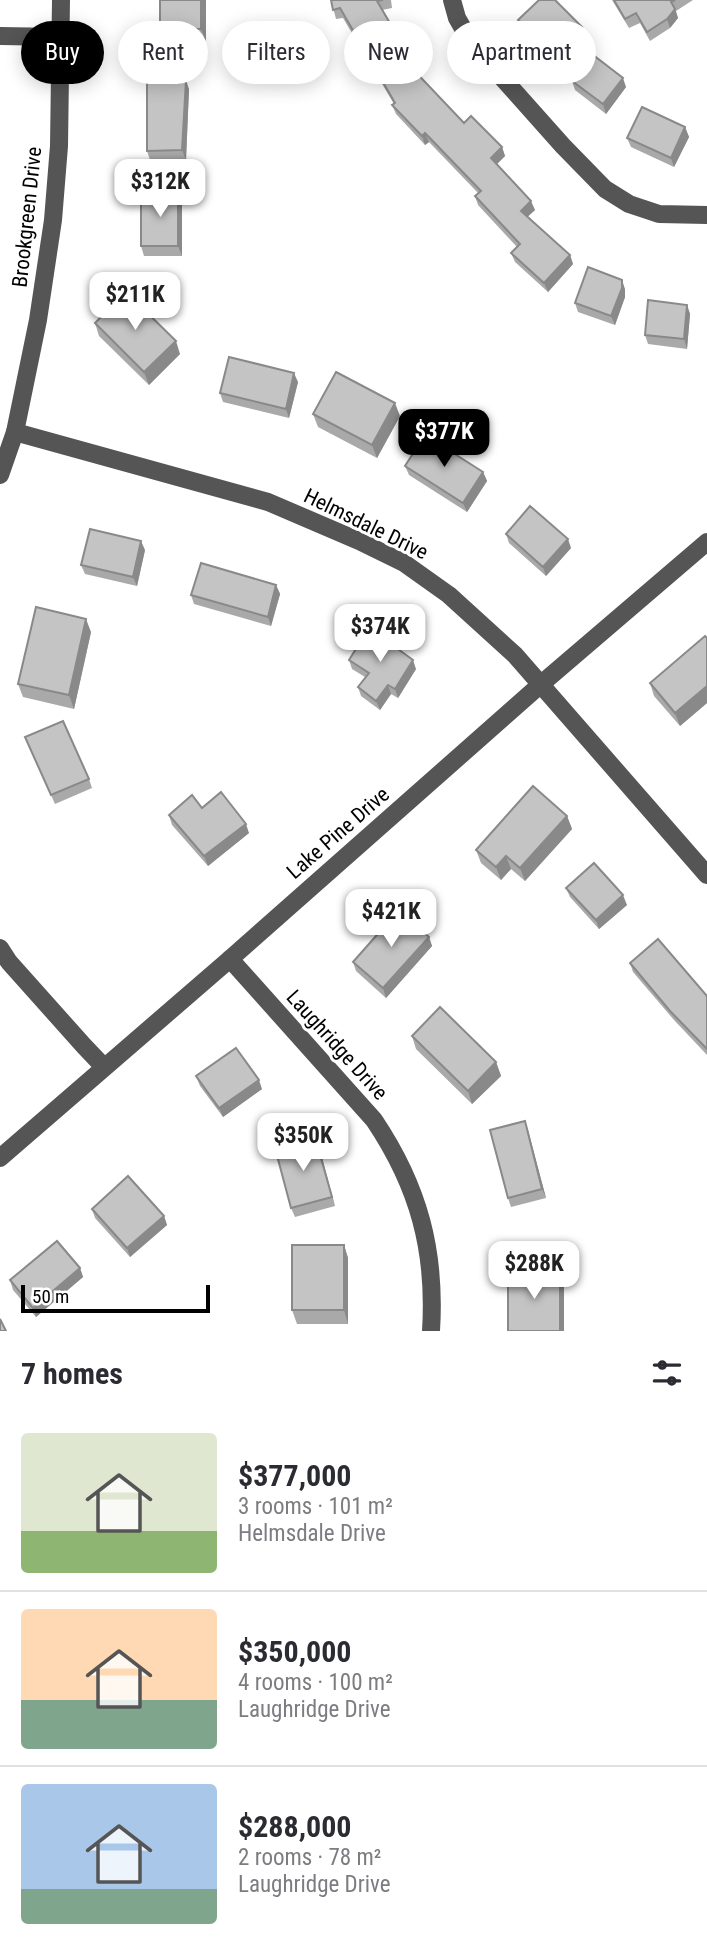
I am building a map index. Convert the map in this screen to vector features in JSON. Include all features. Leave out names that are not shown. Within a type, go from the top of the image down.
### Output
[{"type":"street","name":"Brookgreen Drive","points":[[61,0],[61,21]]},
{"type":"street","points":[[452,0],[457,18],[472,44],[605,189],[629,204],[659,214],[707,215]]},
{"type":"street","points":[[0,36],[21,36]]},
{"type":"street","name":"Brookgreen Drive","points":[[0,475],[15,432],[38,320],[53,220],[59,146],[60,84]]},
{"type":"street","name":"Helmsdale Drive","points":[[15,432],[268,502],[404,563],[449,594],[515,655],[707,875]]},
{"type":"street","name":"Lake Pine Drive","points":[[0,1158],[707,542]]},
{"type":"street","points":[[0,948],[104,1067]]},
{"type":"street","name":"Laughridge Drive","points":[[230,959],[374,1120],[393,1148],[416,1202],[429,1254],[433,1289],[431,1331]]},
{"type":"building","points":[[160,0],[201,0],[201,21],[160,21]]},
{"type":"building","points":[[331,0],[383,0],[377,1],[389,21],[348,21],[340,8],[333,10]]},
{"type":"building","points":[[539,0],[555,0],[576,21],[519,21]]},
{"type":"building","points":[[614,0],[675,0],[671,2],[675,9],[667,19],[647,32],[636,13],[625,19]]},
{"type":"building","points":[[596,57],[623,78],[603,104],[576,84],[596,84]]},
{"type":"building","points":[[147,84],[186,84],[182,150],[147,151]]},
{"type":"building","points":[[384,84],[427,84],[464,123],[471,116],[502,147],[491,158],[531,201],[521,211],[570,255],[544,283],[511,253],[520,244],[475,196],[481,191],[425,133],[422,136],[392,105],[395,103]]},
{"type":"building","points":[[642,107],[685,127],[671,158],[627,138]]},
{"type":"building","points":[[141,191],[178,191],[178,246],[141,246]]},
{"type":"building","points":[[588,267],[622,280],[622,288],[611,316],[575,303]]},
{"type":"building","points":[[126,292],[176,341],[144,372],[95,323]]},
{"type":"building","points":[[648,300],[687,305],[684,339],[645,335]]},
{"type":"building","points":[[229,357],[294,373],[286,409],[220,393]]},
{"type":"building","points":[[336,372],[395,403],[372,445],[313,414]]},
{"type":"building","points":[[425,435],[483,472],[463,503],[405,466]]},
{"type":"building","points":[[530,506],[568,539],[543,567],[506,534]]},
{"type":"building","points":[[90,529],[141,541],[133,577],[81,565]]},
{"type":"building","points":[[201,563],[276,585],[268,617],[191,595]]},
{"type":"building","points":[[36,607],[86,619],[69,695],[18,684]]},
{"type":"building","points":[[369,628],[413,660],[395,689],[388,685],[376,701],[358,687],[369,673],[349,660]]},
{"type":"building","points":[[705,636],[707,686],[675,713],[650,683]]},
{"type":"building","points":[[63,721],[89,779],[51,795],[25,737]]},
{"type":"building","points":[[533,786],[567,816],[520,868],[506,856],[496,867],[476,850]]},
{"type":"building","points":[[221,792],[246,824],[204,856],[169,815],[192,795],[202,808]]},
{"type":"building","points":[[594,863],[623,895],[596,920],[566,888]]},
{"type":"building","points":[[399,910],[429,937],[383,988],[353,962]]},
{"type":"building","points":[[658,939],[707,996],[707,1049],[670,1011],[630,963]]},
{"type":"building","points":[[440,1007],[496,1062],[468,1091],[412,1036]]},
{"type":"building","points":[[236,1048],[259,1080],[219,1108],[196,1076]]},
{"type":"building","points":[[525,1121],[542,1189],[508,1198],[490,1130]]},
{"type":"building","points":[[315,1137],[332,1197],[291,1208],[275,1148]]},
{"type":"building","points":[[128,1176],[164,1216],[127,1248],[92,1209]]},
{"type":"building","points":[[57,1241],[80,1268],[33,1308],[10,1280]]},
{"type":"building","points":[[292,1245],[344,1245],[344,1310],[292,1310]]},
{"type":"building","points":[[508,1271],[560,1271],[560,1331],[508,1331]]},
{"type":"building","points":[[0,1319],[6,1331],[0,1331]]}]
